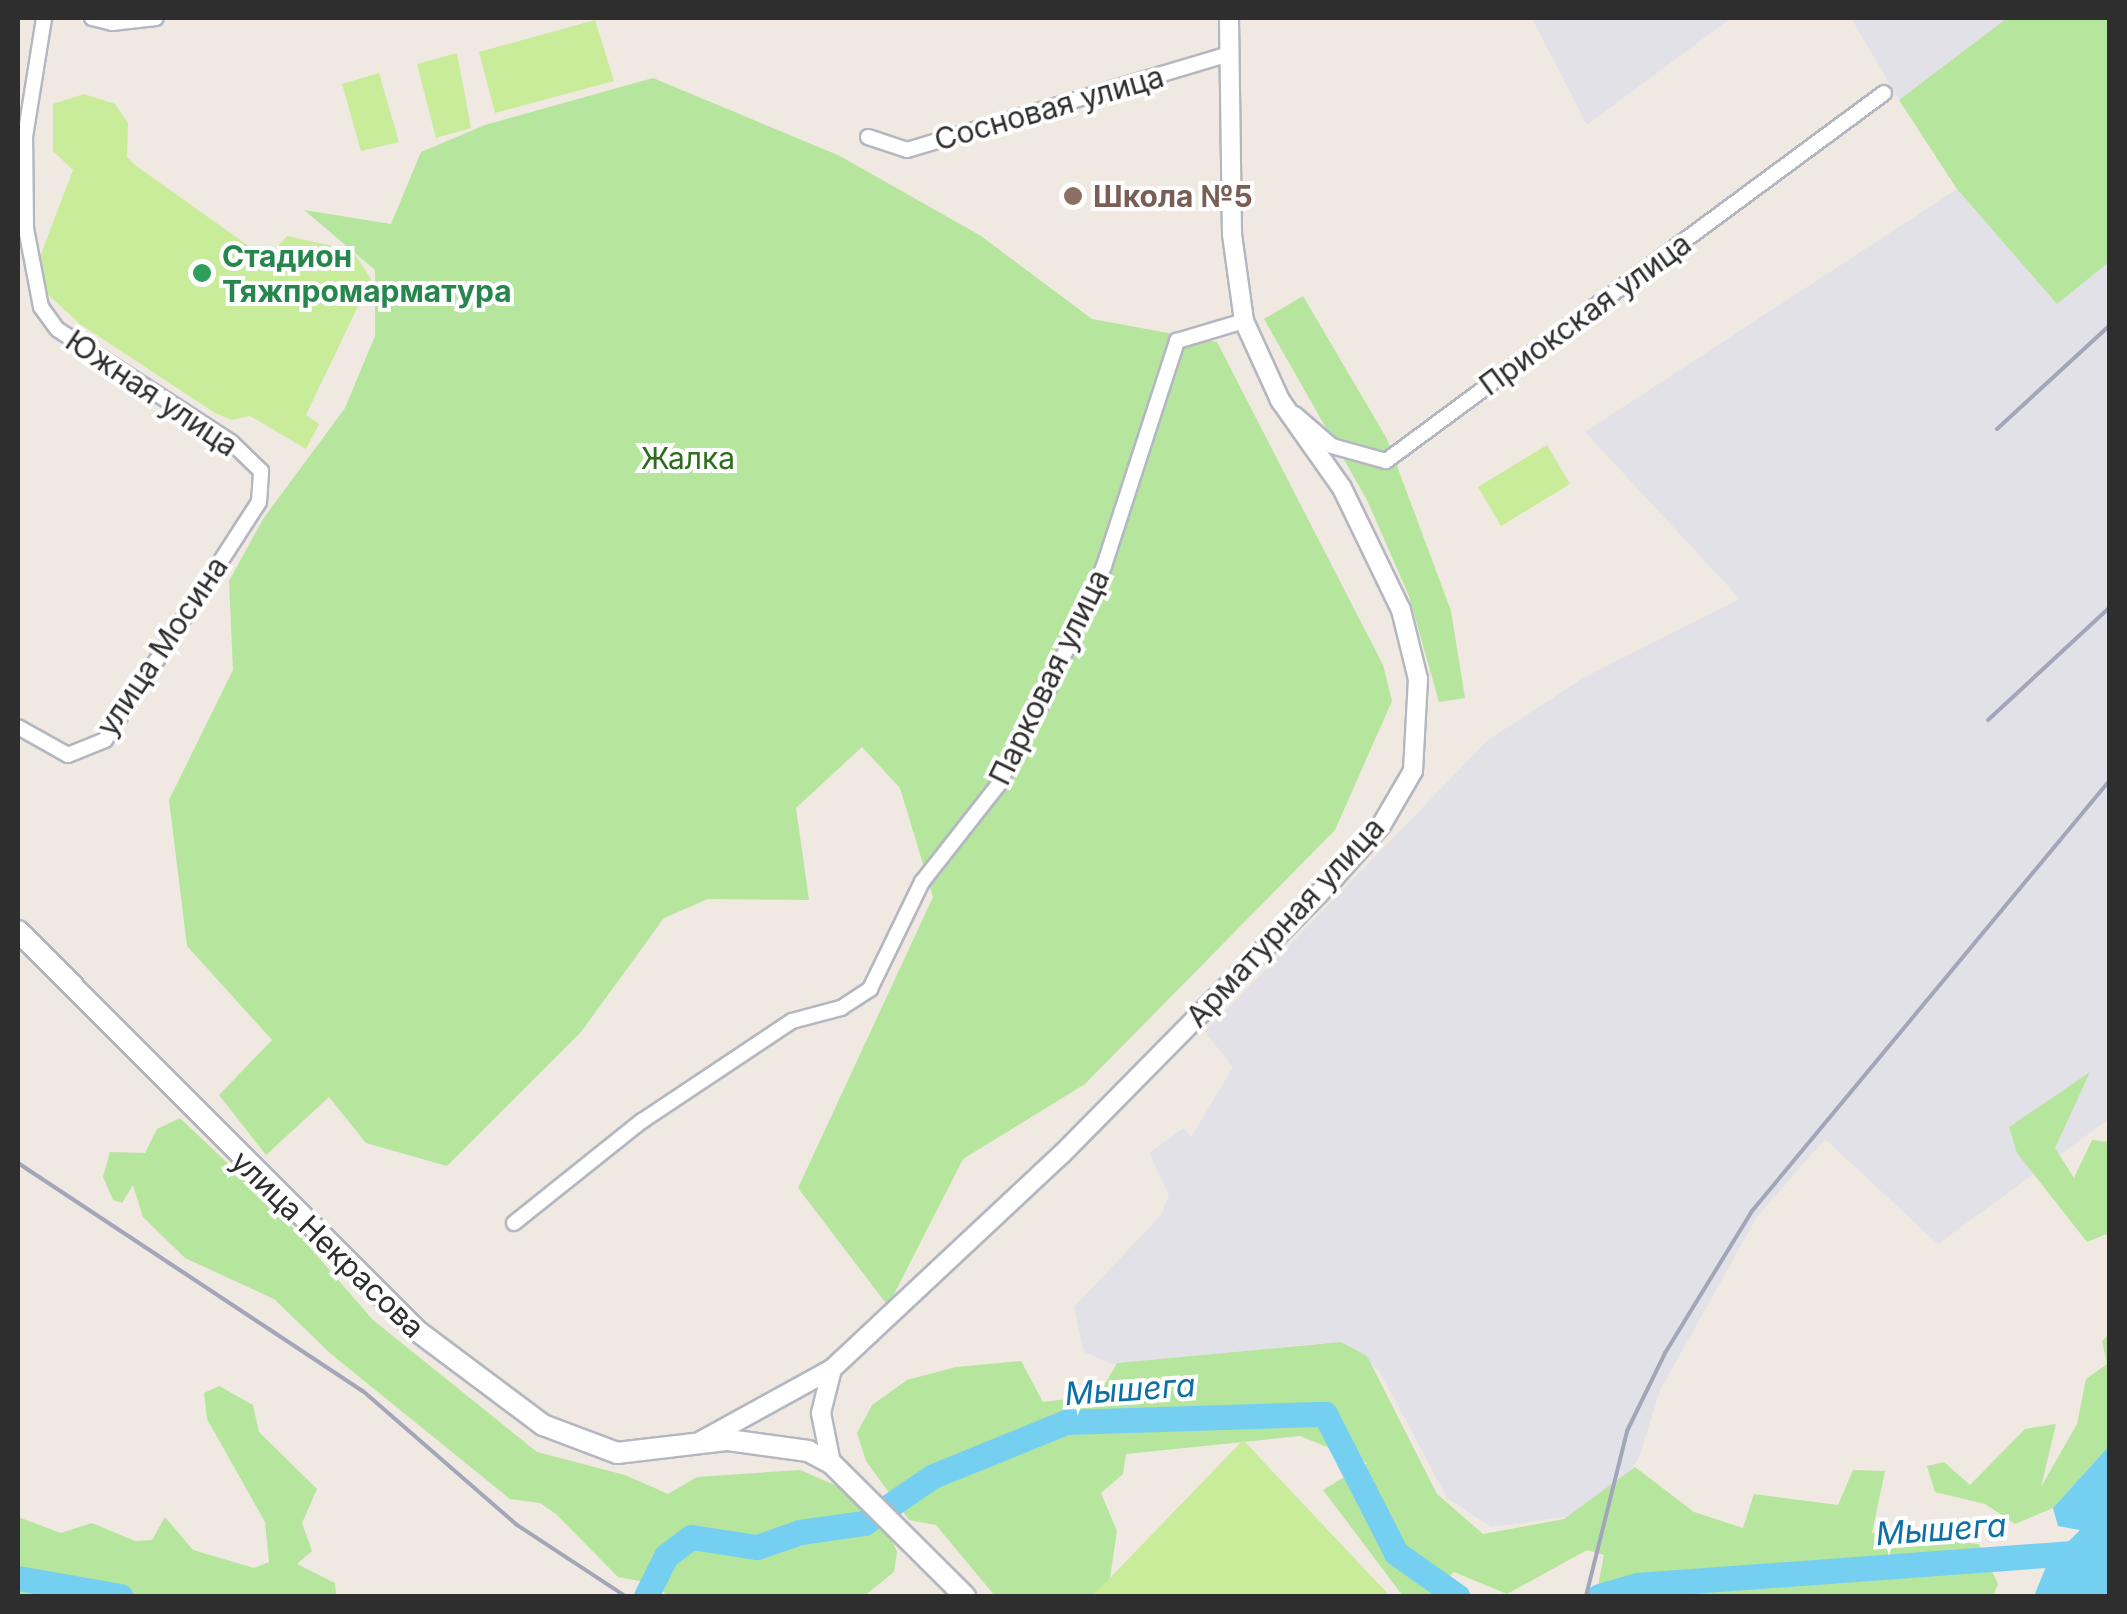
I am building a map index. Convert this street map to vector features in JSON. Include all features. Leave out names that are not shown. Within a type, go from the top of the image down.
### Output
[{"type":"main road","name":"улица Некрасова","points":[[18,931],[294,1213],[445,1354],[580,1443],[633,1454],[696,1444],[771,1441],[831,1463],[965,1596]]},
{"type":"street","name":"Южная улица","points":[[44,18],[25,138],[28,244],[41,307],[56,328],[231,442],[261,471]]},
{"type":"street","points":[[92,18],[112,24],[156,18]]},
{"type":"street","name":"Арматурная улица","points":[[832,1369],[1062,1154],[1334,878],[1382,824],[1413,771],[1418,678],[1402,610],[1342,488],[1280,400],[1244,321],[1232,234],[1229,18]]},
{"type":"street","name":"Сосновая улица","points":[[868,138],[907,150],[1230,54]]},
{"type":"street","name":"Приокская улица","points":[[1280,400],[1332,446],[1386,461],[1884,93]]},
{"type":"street","name":"Парковая улица","points":[[514,1223],[642,1120],[792,1021],[840,1008],[870,989],[922,882],[998,785],[1044,698],[1104,566],[1176,341],[1244,321]]},
{"type":"street","name":"улица Мосина","points":[[18,728],[68,756],[104,740],[259,502],[261,471]]},
{"type":"street","points":[[831,1463],[821,1414],[832,1369]]},
{"type":"street","name":"улица Некрасова","points":[[696,1444],[832,1369]]},
{"type":"shaded area","points":[[1532,18],[1731,18],[1587,125]]},
{"type":"shaded area","points":[[1851,18],[2007,18],[1899,100]]},
{"type":"shaded area","points":[[1957,189],[2057,303],[2109,262],[2109,1119],[1938,1244],[1825,1139],[1757,1217],[1660,1390],[1640,1455],[1608,1511],[1491,1527],[1447,1498],[1379,1370],[1325,1343],[1112,1364],[1084,1352],[1074,1307],[1161,1215],[1169,1195],[1149,1153],[1184,1128],[1191,1137],[1233,1067],[1205,1032],[1488,740],[1583,678],[1740,599],[1585,432]]},
{"type":"green space","points":[[2007,18],[2109,18],[2109,262],[2057,304],[1957,189],[1899,100]]},
{"type":"green space","points":[[595,20],[614,81],[495,113],[479,52]]},
{"type":"green space","points":[[457,53],[471,128],[436,138],[417,64]]},
{"type":"green space","points":[[379,73],[399,142],[361,151],[342,84]]},
{"type":"green space","name":"Жалка","points":[[653,78],[840,156],[981,236],[1092,319],[1217,342],[1383,665],[1392,701],[1335,830],[1085,1084],[963,1159],[888,1306],[798,1188],[933,897],[900,788],[862,747],[796,808],[809,900],[708,899],[664,918],[581,1032],[447,1166],[366,1143],[329,1097],[266,1155],[219,1095],[272,1040],[187,946],[169,800],[233,670],[229,581],[263,519],[345,408],[375,336],[375,270],[304,210],[391,224],[421,152],[485,125]]},
{"type":"green space","name":"Стадион Тяжпромарматура","points":[[84,94],[115,104],[128,123],[127,157],[135,165],[267,259],[287,236],[352,250],[371,279],[306,415],[319,424],[306,449],[250,416],[232,420],[215,413],[80,324],[40,287],[36,267],[73,170],[53,151],[53,104]]},
{"type":"green space","points":[[1303,296],[1387,439],[1451,611],[1465,698],[1439,702],[1409,596],[1367,500],[1264,319]]},
{"type":"green space","points":[[1547,445],[1570,484],[1501,526],[1478,487]]},
{"type":"green space","points":[[2090,1072],[2055,1148],[2074,1178],[2092,1140],[2109,1142],[2109,1233],[2087,1242],[2017,1153],[2009,1127]]},
{"type":"green space","points":[[180,1118],[279,1212],[373,1320],[537,1452],[625,1475],[668,1494],[697,1477],[800,1470],[851,1492],[890,1534],[897,1552],[894,1572],[864,1596],[667,1596],[656,1584],[618,1577],[556,1514],[540,1503],[510,1499],[331,1354],[274,1299],[185,1258],[143,1217],[133,1185],[122,1203],[113,1200],[103,1177],[110,1152],[145,1153],[157,1129]]},
{"type":"green space","points":[[2109,1334],[2109,1446],[2053,1508],[2015,1524],[1985,1504],[1935,1492],[1927,1466],[1944,1462],[1970,1485],[2025,1429],[2056,1424],[2041,1487],[2077,1424],[2086,1379],[2107,1364],[2102,1341]]},
{"type":"green space","points":[[1341,1342],[1367,1356],[1437,1494],[1483,1534],[1564,1519],[1635,1467],[1694,1512],[1743,1528],[1754,1494],[1838,1505],[1853,1470],[1885,1471],[1872,1533],[1979,1544],[1998,1584],[1993,1596],[1596,1596],[1604,1555],[1587,1550],[1507,1594],[1454,1572],[1441,1585],[1465,1596],[1403,1596],[1323,1490],[1367,1463],[1300,1436],[1126,1454],[1123,1474],[1101,1493],[1117,1531],[1110,1578],[1100,1596],[995,1596],[936,1525],[909,1520],[866,1461],[857,1433],[872,1405],[907,1380],[956,1367],[1021,1361],[1043,1402],[1099,1395],[1117,1363]]},
{"type":"green space","points":[[219,1386],[253,1405],[259,1432],[317,1489],[302,1523],[312,1551],[297,1564],[335,1583],[336,1596],[18,1596],[18,1517],[61,1533],[92,1523],[135,1541],[152,1540],[165,1517],[193,1550],[254,1568],[269,1562],[265,1522],[207,1419],[204,1393]]},
{"type":"green space","points":[[1243,1440],[1390,1596],[1092,1596],[1110,1578]]},
{"type":"water","points":[[2109,1446],[2109,1596],[2034,1596],[2048,1562],[2080,1530],[2058,1526],[2053,1508]]},
{"type":"waterway","name":"Мышега","points":[[646,1596],[666,1556],[691,1537],[757,1547],[800,1532],[864,1523],[933,1476],[1066,1422],[1325,1414],[1396,1553],[1457,1596]]},
{"type":"waterway","name":"Мышега","points":[[1599,1596],[1637,1585],[2110,1550]]},
{"type":"waterway","name":"Мышега","points":[[18,1578],[120,1596]]},
{"type":"railway","points":[[1997,429],[2110,325]]},
{"type":"railway","points":[[1988,720],[2110,607]]},
{"type":"railway","points":[[1586,1596],[1627,1431],[1665,1353],[1752,1211],[2110,780]]},
{"type":"railway","points":[[18,1163],[363,1391],[517,1525],[625,1596]]},
{"type":"place","name":"Школа №5","points":[[1073,196]]},
{"type":"place","name":"Стадион Тяжпромарматура","points":[[202,273]]}]
